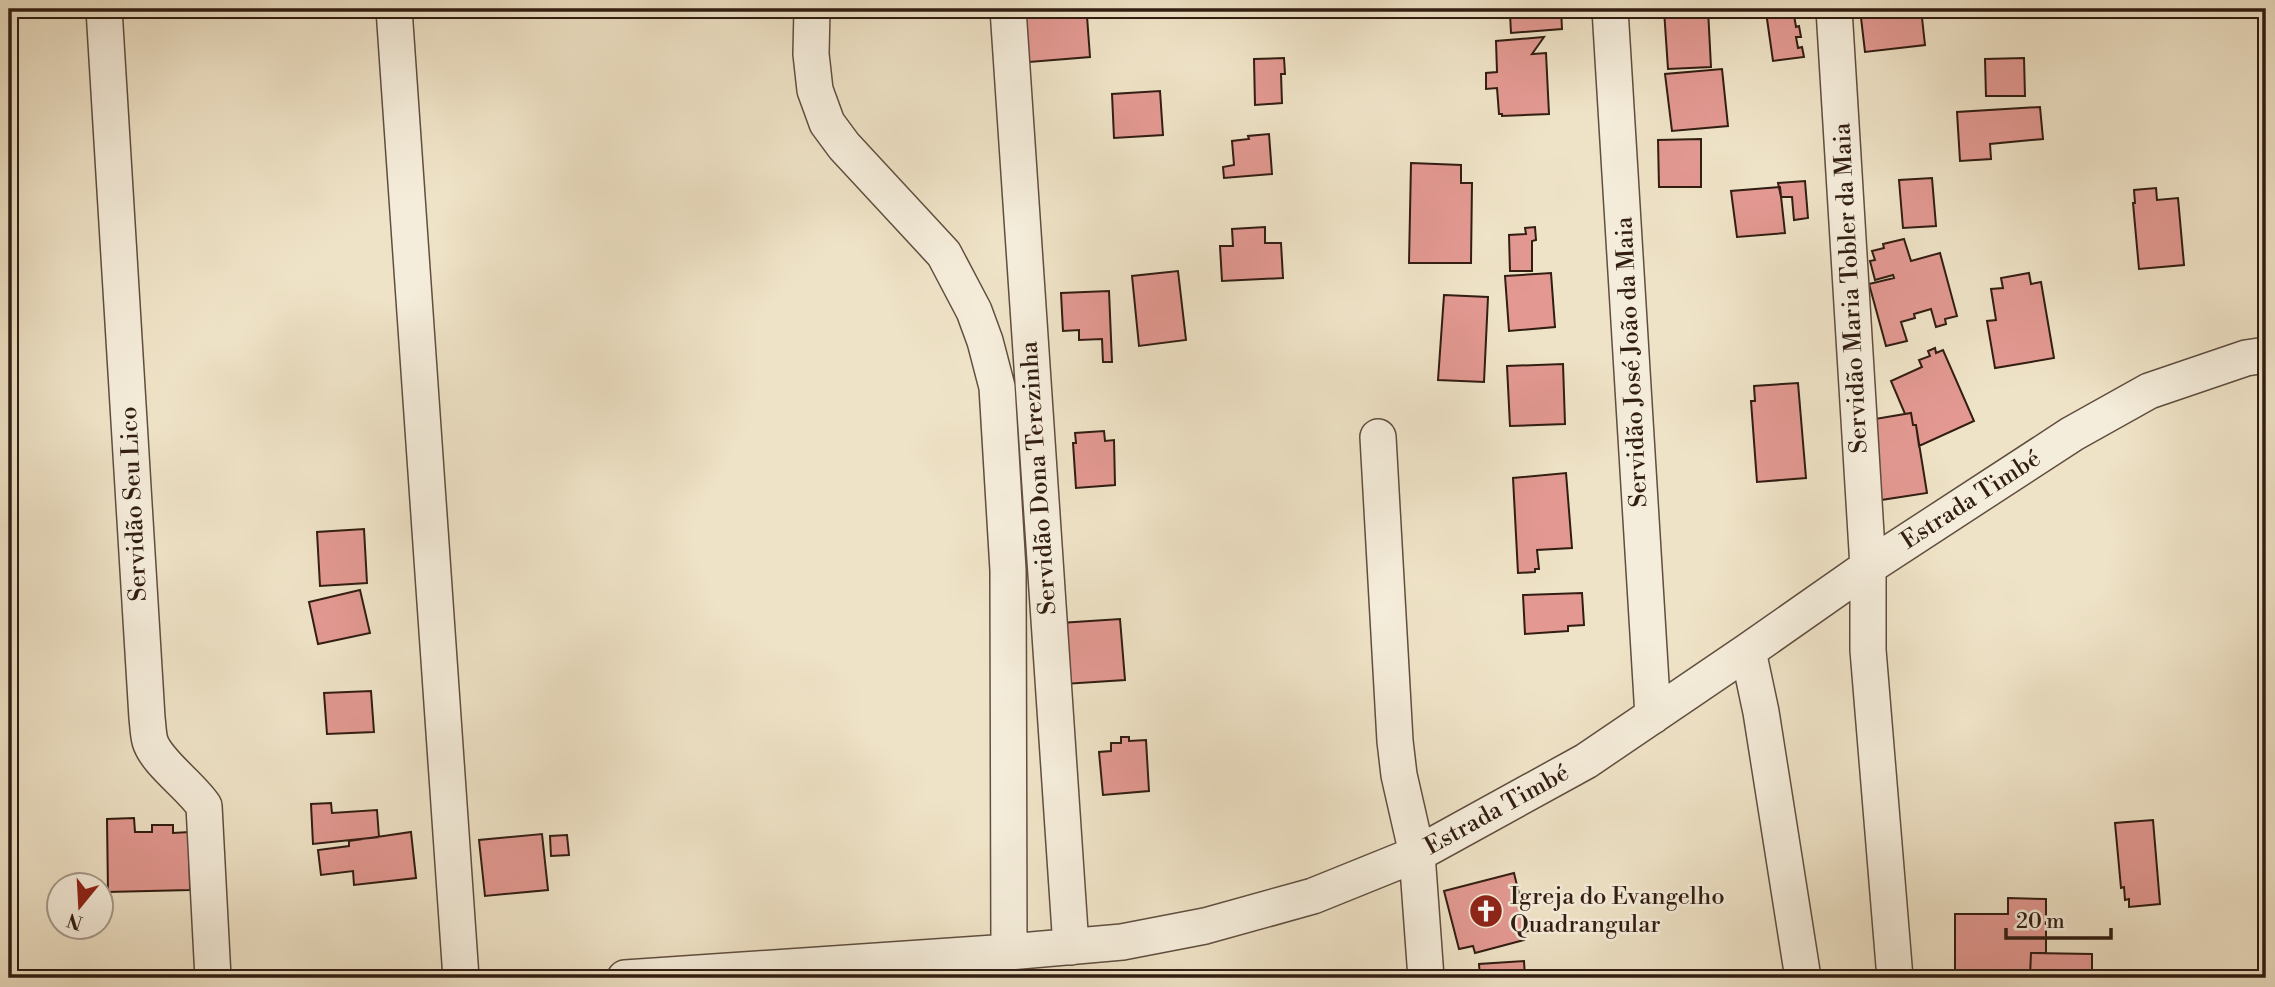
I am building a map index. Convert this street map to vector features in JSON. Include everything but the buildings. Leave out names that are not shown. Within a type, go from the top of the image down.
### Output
[{"type":"street","name":"Servidão Seu Lico","points":[[104,9],[147,718],[150,743],[160,758],[196,794],[204,806],[213,978]]},
{"type":"street","points":[[394,9],[461,978]]},
{"type":"street","points":[[811,9],[811,54],[815,90],[827,123],[844,146],[944,254],[974,311],[997,387],[1008,570],[1009,952]]},
{"type":"street","name":"Servidão Dona Terezinha","points":[[1007,9],[1071,947]]},
{"type":"street","name":"Servidão José João da Maia","points":[[1610,9],[1653,716]]},
{"type":"street","name":"Servidão Maria Tobler da Maia","points":[[1834,9],[1868,567],[1868,650],[1895,978]]},
{"type":"street","name":"Estrada Timbé","points":[[625,978],[1122,942],[1205,926],[1313,896],[1417,854],[1586,761],[1868,567],[2072,434],[2149,391],[2246,358],[2266,355]]},
{"type":"street","points":[[1378,437],[1395,741],[1399,775],[1417,854],[1426,978]]},
{"type":"street","points":[[1748,651],[1761,712],[1802,978]]},
{"type":"place","name":"Igreja do Evangelho Quadrangular","points":[[1486,911]]}]
